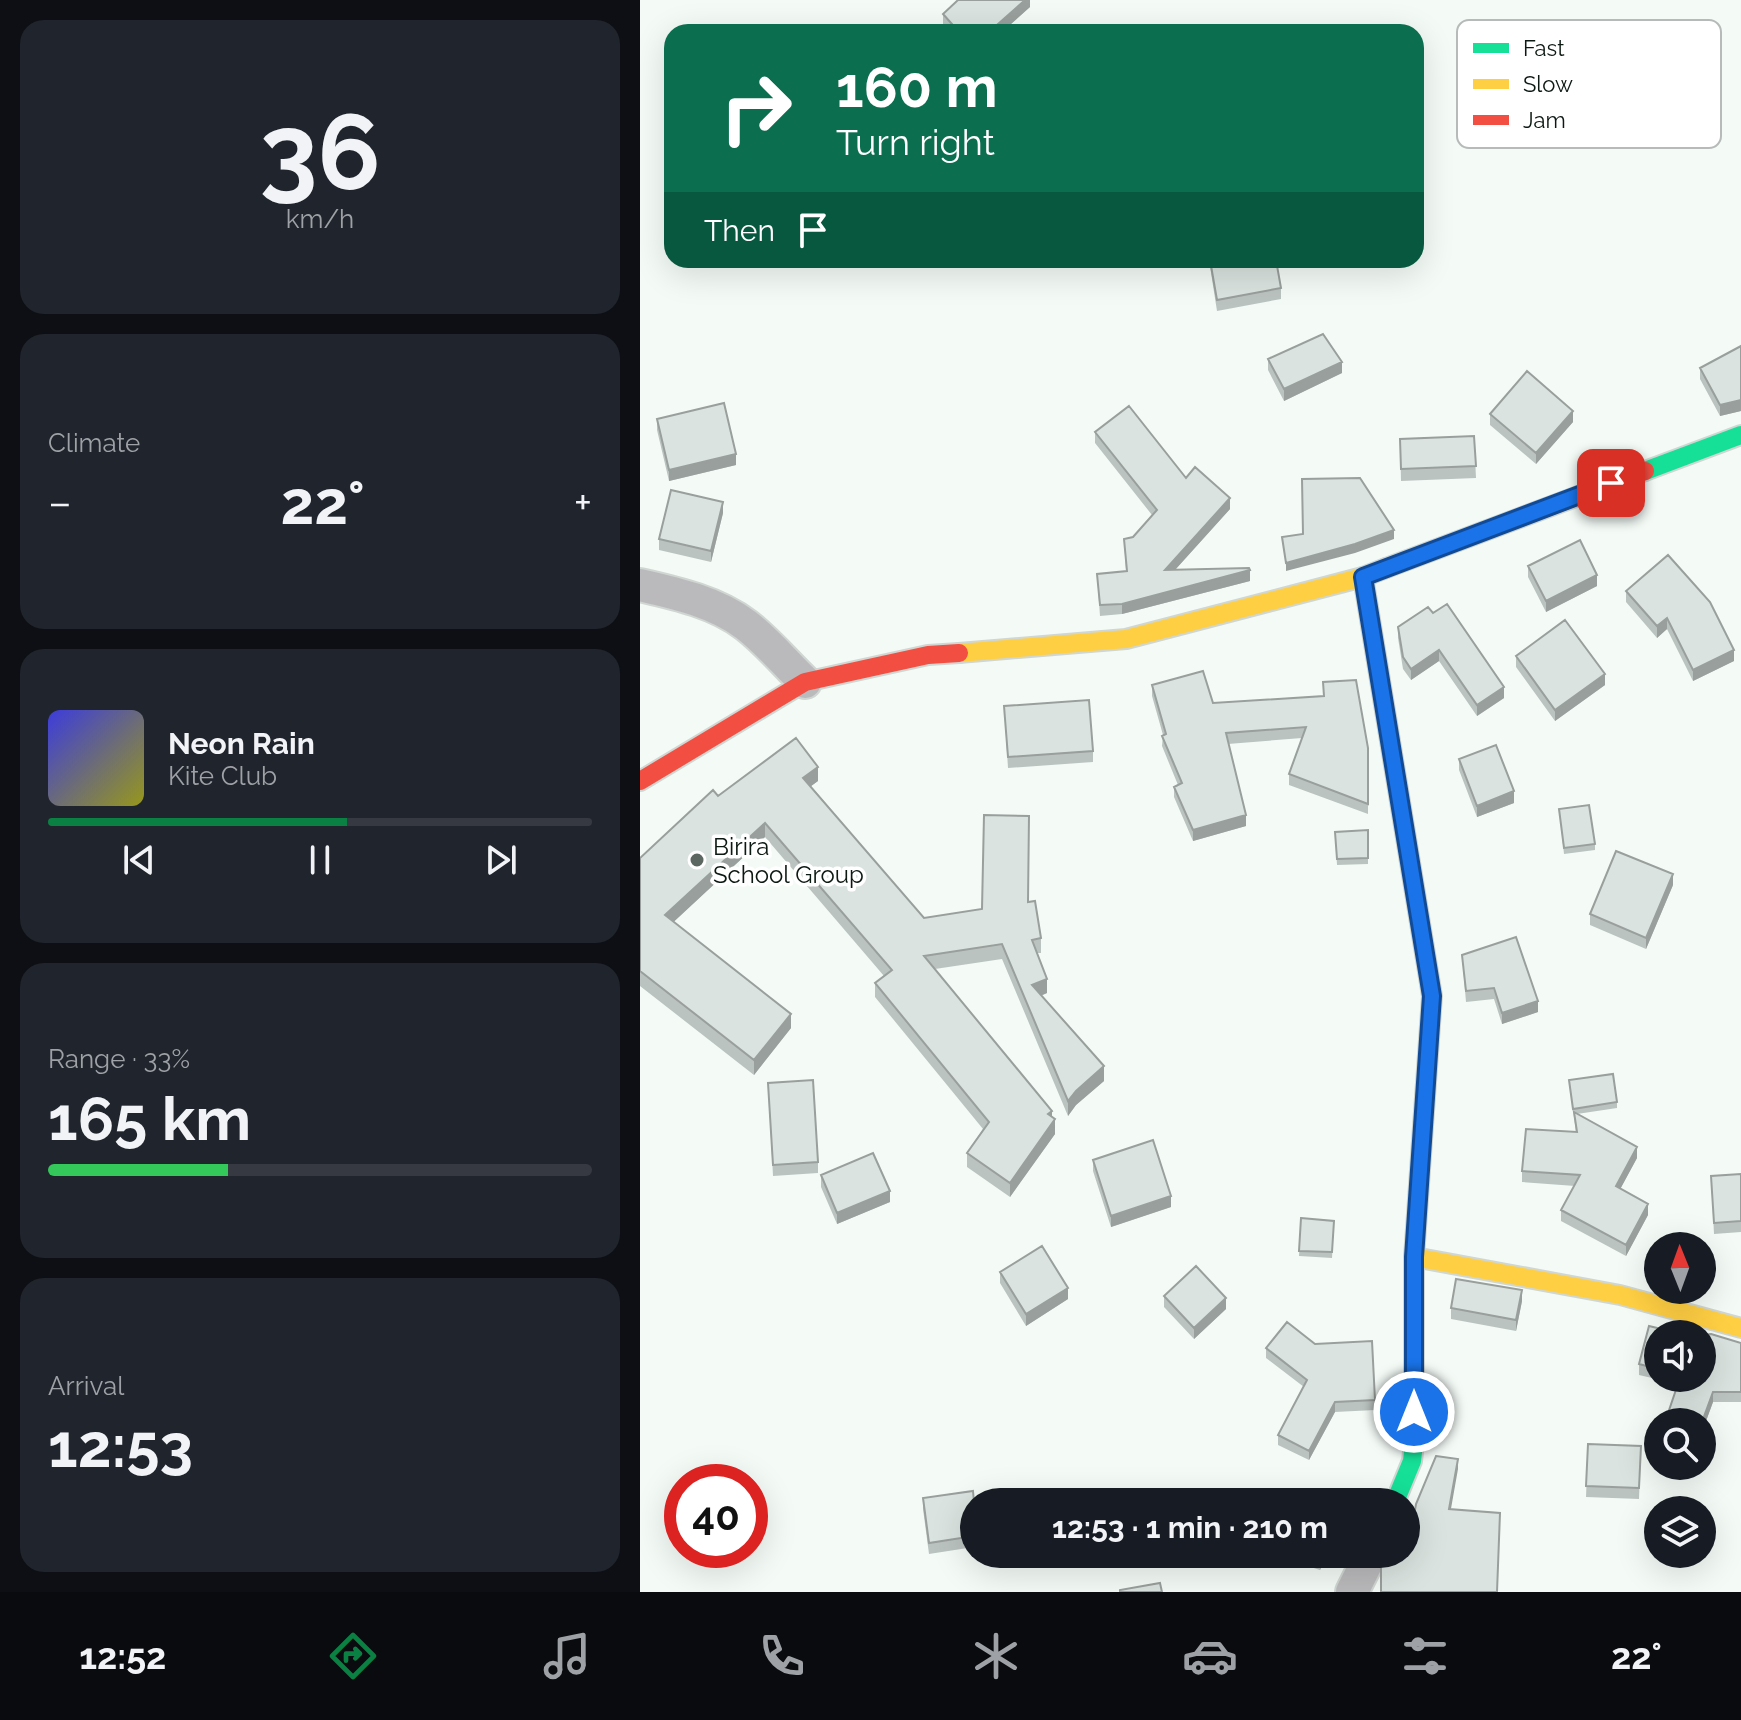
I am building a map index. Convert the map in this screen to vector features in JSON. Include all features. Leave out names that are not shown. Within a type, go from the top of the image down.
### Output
[{"type":"street","points":[[640,781],[805,682],[928,655],[1126,639],[1363,577],[1741,435]]},
{"type":"street","points":[[1363,577],[1432,996],[1414,1257],[1414,1443],[1412,1461],[1401,1488]]},
{"type":"street","points":[[640,585],[695,600],[739,621],[805,682]]},
{"type":"street","points":[[1414,1257],[1634,1298],[1690,1311],[1741,1328]]},
{"type":"street","points":[[1352,1592],[1364,1568]]},
{"type":"building","points":[[958,0],[1025,0],[998,24],[952,24],[943,14]]},
{"type":"building","points":[[1211,268],[1277,268],[1281,288],[1217,300]]},
{"type":"building","points":[[1323,334],[1342,362],[1284,389],[1268,359]]},
{"type":"building","points":[[1741,346],[1741,400],[1720,405],[1700,368]]},
{"type":"building","points":[[1527,371],[1573,411],[1536,453],[1490,414]]},
{"type":"building","points":[[724,403],[736,454],[669,470],[657,419]]},
{"type":"building","points":[[1129,406],[1186,478],[1195,467],[1230,498],[1165,570],[1250,570],[1122,604],[1100,605],[1097,574],[1127,571],[1124,539],[1133,537],[1157,510],[1095,432]]},
{"type":"building","points":[[1474,436],[1476,466],[1401,469],[1400,439]]},
{"type":"building","points":[[1360,478],[1394,530],[1286,563],[1282,537],[1303,534],[1302,479]]},
{"type":"building","points":[[671,490],[723,502],[711,551],[659,539]]},
{"type":"building","points":[[1580,540],[1597,575],[1546,601],[1528,566]]},
{"type":"building","points":[[1668,555],[1710,602],[1734,650],[1693,670],[1667,618],[1657,626],[1626,591]]},
{"type":"building","points":[[1447,604],[1504,687],[1477,705],[1439,650],[1411,669],[1403,657],[1398,627],[1428,607],[1433,613]]},
{"type":"building","points":[[1565,620],[1605,674],[1555,710],[1516,656]]},
{"type":"building","points":[[1203,671],[1213,703],[1324,696],[1323,682],[1356,680],[1368,748],[1368,804],[1289,774],[1306,727],[1226,733],[1246,815],[1193,830],[1174,787],[1182,783],[1162,736],[1166,734],[1152,685]]},
{"type":"building","points":[[1089,700],[1093,751],[1008,757],[1004,706]]},
{"type":"building","points":[[796,738],[818,767],[803,778],[924,918],[982,909],[984,815],[1029,816],[1028,902],[1035,901],[1041,938],[1032,940],[1047,979],[1032,985],[1104,1066],[1068,1101],[1002,944],[924,956],[1052,1111],[1048,1114],[1055,1119],[1010,1183],[967,1153],[989,1122],[875,983],[892,970],[765,823],[665,915],[791,1014],[754,1060],[640,971],[640,858],[713,790],[718,796]]},
{"type":"building","points":[[1496,745],[1514,791],[1477,806],[1459,759]]},
{"type":"building","points":[[1589,805],[1595,844],[1564,848],[1559,809]]},
{"type":"building","points":[[1368,830],[1368,858],[1337,859],[1335,832]]},
{"type":"building","points":[[1616,851],[1673,874],[1646,938],[1590,914]]},
{"type":"building","points":[[1516,937],[1538,1001],[1502,1013],[1494,988],[1466,991],[1462,955]]},
{"type":"building","points":[[1613,1074],[1617,1102],[1573,1109],[1569,1080]]},
{"type":"building","points":[[813,1080],[818,1162],[773,1165],[768,1083]]},
{"type":"building","points":[[1574,1112],[1637,1147],[1616,1186],[1648,1204],[1626,1245],[1561,1210],[1580,1175],[1522,1171],[1526,1129],[1577,1132]]},
{"type":"building","points":[[1153,1140],[1171,1196],[1111,1216],[1093,1160]]},
{"type":"building","points":[[873,1153],[890,1191],[837,1213],[821,1175]]},
{"type":"building","points":[[1741,1174],[1741,1221],[1714,1223],[1711,1176]]},
{"type":"building","points":[[1301,1218],[1334,1221],[1332,1252],[1299,1251]]},
{"type":"building","points":[[1042,1246],[1068,1288],[1026,1314],[1000,1272]]},
{"type":"building","points":[[1196,1266],[1226,1298],[1194,1328],[1164,1296]]},
{"type":"building","points":[[1456,1279],[1522,1290],[1516,1320],[1451,1308]]},
{"type":"building","points":[[1287,1322],[1315,1344],[1372,1341],[1375,1400],[1335,1402],[1309,1451],[1278,1435],[1307,1380],[1266,1348]]},
{"type":"building","points":[[1716,1336],[1741,1343],[1741,1392],[1716,1392]]},
{"type":"building","points":[[1644,1345],[1644,1365],[1639,1364]]},
{"type":"building","points":[[1675,1392],[1713,1392],[1707,1408],[1670,1408]]},
{"type":"building","points":[[1588,1444],[1641,1446],[1639,1488],[1586,1486]]},
{"type":"building","points":[[1436,1456],[1458,1459],[1449,1509],[1500,1513],[1497,1592],[1381,1592],[1381,1568],[1420,1568],[1420,1494]]},
{"type":"building","points":[[960,1493],[960,1538],[929,1543],[923,1498]]},
{"type":"building","points":[[1160,1583],[1162,1592],[1120,1592],[1120,1590]]},
{"type":"traffic: fast","points":[[1645,471],[1741,435]]},
{"type":"traffic: fast","points":[[1401,1488],[1412,1461],[1414,1443],[1414,1257],[1425,1097]]},
{"type":"traffic: slow","points":[[959,653],[1126,639],[1363,577],[1386,568]]},
{"type":"traffic: slow","points":[[1414,1257],[1620,1295],[1741,1328]]},
{"type":"traffic: jam","points":[[1386,568],[1645,471]]},
{"type":"traffic: jam","points":[[1363,577],[1432,996],[1425,1097]]},
{"type":"traffic: jam","points":[[640,781],[805,682],[928,655],[959,653]]},
{"type":"place","name":"Birira School Group","points":[[697,860]]},
{"type":"route","points":[[1414,1412],[1414,1257],[1432,996],[1363,577],[1611,483]]}]
